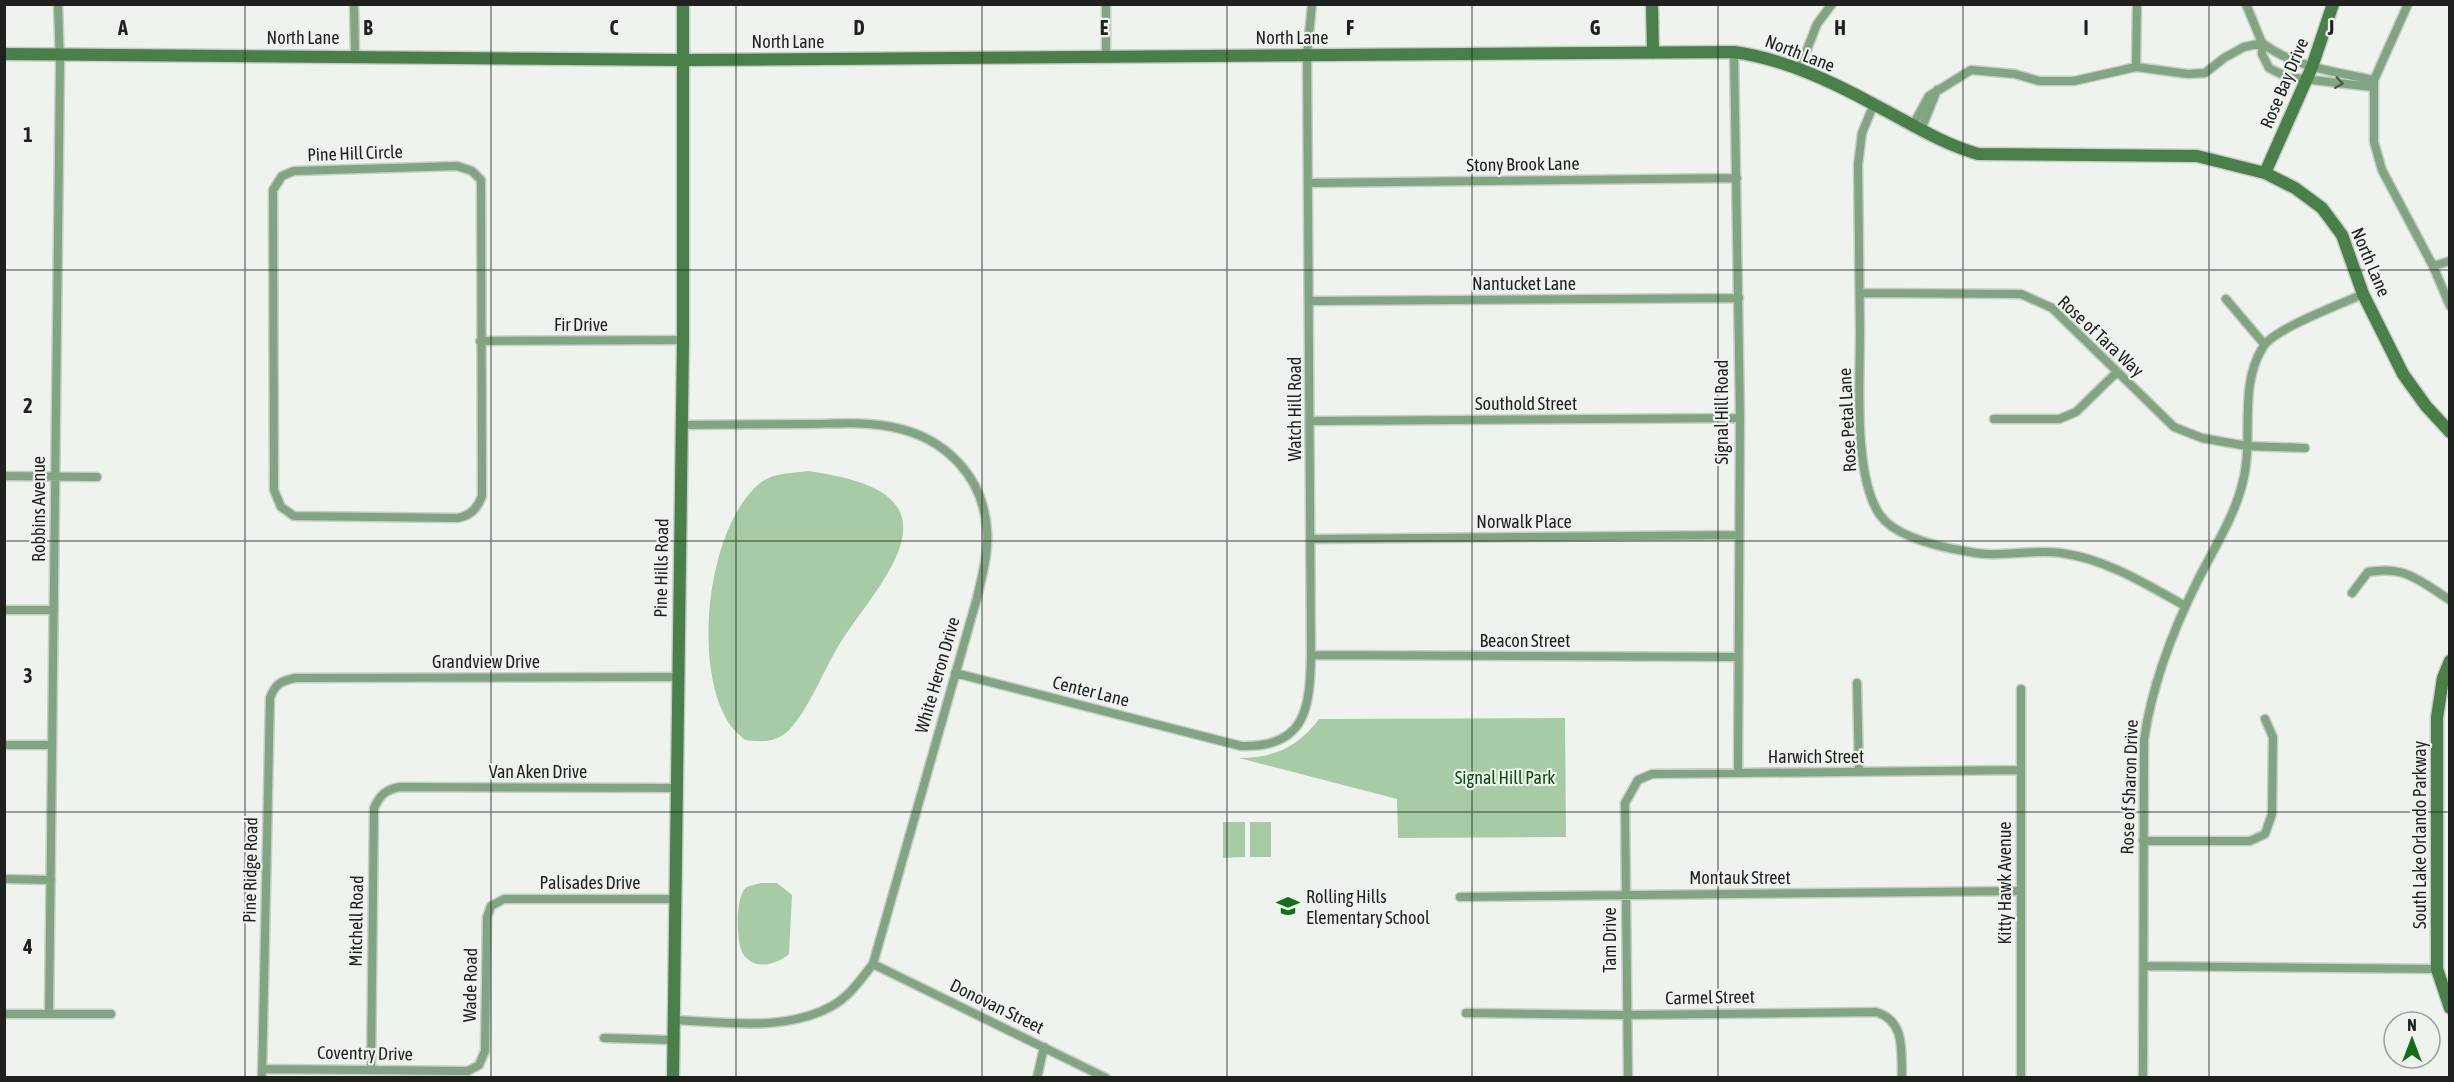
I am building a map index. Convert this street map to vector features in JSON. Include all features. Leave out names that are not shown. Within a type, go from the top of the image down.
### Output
[{"type":"street","name":"Robbins Avenue","points":[[49,1014],[58,4]]},
{"type":"street","points":[[354,4],[355,56]]},
{"type":"street","name":"Pine Hills Road","points":[[673,1077],[683,339],[683,4]]},
{"type":"street","points":[[1106,4],[1106,56]]},
{"type":"street","name":"Watch Hill Road","points":[[1220,741],[1241,746],[1261,747],[1287,738],[1303,719],[1310,697],[1312,421],[1307,55],[1312,4]]},
{"type":"street","points":[[1652,4],[1653,52]]},
{"type":"street","points":[[1799,70],[1817,24],[1832,4]]},
{"type":"street","points":[[2136,67],[2137,4]]},
{"type":"street","points":[[2246,4],[2262,43],[2262,54],[2269,68],[2287,77],[2306,80],[2373,84]]},
{"type":"street","name":"Rose Bay Drive","points":[[2265,173],[2312,67],[2334,4]]},
{"type":"street","points":[[2408,4],[2373,84],[2374,142],[2382,170],[2433,266],[2450,306]]},
{"type":"street","points":[[1917,128],[1937,90],[1971,70],[2015,74],[2039,81],[2074,81],[2136,67],[2188,74],[2205,73],[2224,58],[2244,47],[2262,43],[2279,56],[2373,84]]},
{"type":"street","name":"North Lane","points":[[4,54],[684,60],[1734,52],[1772,59],[1799,70],[1874,104],[1949,146],[1978,154],[2197,156],[2265,173],[2295,188],[2322,208],[2342,235],[2363,294],[2403,374],[2426,406],[2450,432]]},
{"type":"street","name":"Signal Hill Road","points":[[1734,52],[1740,418],[1737,773]]},
{"type":"street","name":"Rose Petal Lane","points":[[1874,104],[1862,133],[1858,165],[1862,454],[1870,496],[1881,517],[1896,529],[1935,546],[1980,554],[2060,553],[2095,561],[2127,574],[2185,606]]},
{"type":"street","name":"Pine Hill Circle","points":[[458,166],[472,171],[481,180],[480,341],[482,496],[470,515],[458,519],[294,516],[281,507],[274,490],[273,190],[282,176],[294,171],[458,166]]},
{"type":"street","name":"Stony Brook Lane","points":[[1309,183],[1737,178]]},
{"type":"street","points":[[2433,266],[2450,261]]},
{"type":"street","name":"Rose of Tara Way","points":[[1860,293],[2020,294],[2052,308],[2174,427],[2202,438],[2247,446],[2305,448]]},
{"type":"street","points":[[2226,299],[2264,344],[2293,326],[2363,294]]},
{"type":"street","name":"Nantucket Lane","points":[[1310,301],[1739,298]]},
{"type":"street","name":"Fir Drive","points":[[480,341],[683,339]]},
{"type":"street","name":"Rose of Sharon Drive","points":[[2144,1077],[2144,740],[2149,705],[2185,606],[2236,505],[2244,480],[2253,368],[2264,344]]},
{"type":"street","points":[[1994,419],[2059,419],[2076,412],[2117,372]]},
{"type":"street","name":"Southold Street","points":[[1312,421],[1740,418]]},
{"type":"street","name":"White Heron Drive","points":[[673,1020],[772,1022],[810,1017],[833,1006],[854,988],[873,964],[984,567],[987,530],[975,488],[963,467],[943,446],[913,432],[873,424],[681,425]]},
{"type":"street","points":[[4,476],[97,477]]},
{"type":"street","name":"Norwalk Place","points":[[1310,539],[1738,535]]},
{"type":"street","points":[[2352,593],[2368,572],[2388,568],[2409,574],[2450,600]]},
{"type":"street","points":[[4,610],[54,610]]},
{"type":"street","name":"Beacon Street","points":[[1311,655],[1738,657]]},
{"type":"street","name":"South Lake Orlando Parkway","points":[[2450,661],[2443,678],[2437,718],[2437,969],[2450,1008]]},
{"type":"street","name":"Center Lane","points":[[955,673],[1220,741]]},
{"type":"street","name":"Grandview Drive","points":[[295,678],[678,677]]},
{"type":"street","name":"Pine Ridge Road","points":[[262,1073],[270,698],[280,682],[295,678]]},
{"type":"street","points":[[1857,683],[1859,772]]},
{"type":"street","name":"Kitty Hawk Avenue","points":[[2020,1077],[2021,689]]},
{"type":"street","points":[[2143,841],[2250,841],[2265,834],[2272,814],[2273,737],[2265,719]]},
{"type":"street","points":[[4,745],[52,745]]},
{"type":"street","name":"Harwich Street","points":[[1625,803],[1638,780],[1652,774],[2021,770]]},
{"type":"street","name":"Van Aken Drive","points":[[400,787],[676,788]]},
{"type":"street","name":"Mitchell Road","points":[[371,1070],[374,808],[387,790],[400,787]]},
{"type":"street","name":"Tam Drive","points":[[1625,803],[1625,1015],[1628,1077]]},
{"type":"street","points":[[4,879],[51,880]]},
{"type":"street","name":"Montauk Street","points":[[1460,897],[2020,891]]},
{"type":"street","name":"Palisades Drive","points":[[504,898],[675,899]]},
{"type":"street","name":"Wade Road","points":[[468,1071],[479,1065],[485,1051],[488,917],[491,906],[504,898]]},
{"type":"street","name":"Donovan Street","points":[[873,964],[1106,1077]]},
{"type":"street","points":[[2145,966],[2437,969]]},
{"type":"street","name":"Carmel Street","points":[[1466,1013],[1625,1015],[1876,1012],[1888,1015],[1898,1029],[1902,1077]]},
{"type":"street","points":[[4,1014],[111,1014]]},
{"type":"street","points":[[604,1038],[673,1040]]},
{"type":"street","points":[[1037,1077],[1044,1047]]},
{"type":"street","name":"Coventry Drive","points":[[262,1073],[371,1070],[468,1071]]},
{"type":"green space","points":[[808,471],[871,486],[886,496],[898,508],[903,524],[901,544],[885,578],[844,637],[799,718],[786,733],[775,739],[745,740],[727,720],[716,695],[710,665],[711,597],[717,562],[728,531],[742,503],[760,483],[777,475]]},
{"type":"green space","name":"Signal Hill Park","points":[[1565,718],[1566,837],[1398,838],[1397,799],[1239,758],[1263,756],[1284,749],[1303,737],[1319,719]]},
{"type":"green space","points":[[1223,822],[1245,822],[1245,857],[1223,858]]},
{"type":"green space","points":[[1250,822],[1271,822],[1271,857],[1250,857]]},
{"type":"green space","points":[[761,883],[777,883],[792,895],[789,954],[778,961],[766,964],[753,963],[743,954],[738,930],[740,899],[743,891],[747,887]]},
{"type":"place","name":"Rolling Hills Elementary School","points":[[1288,906]]}]
